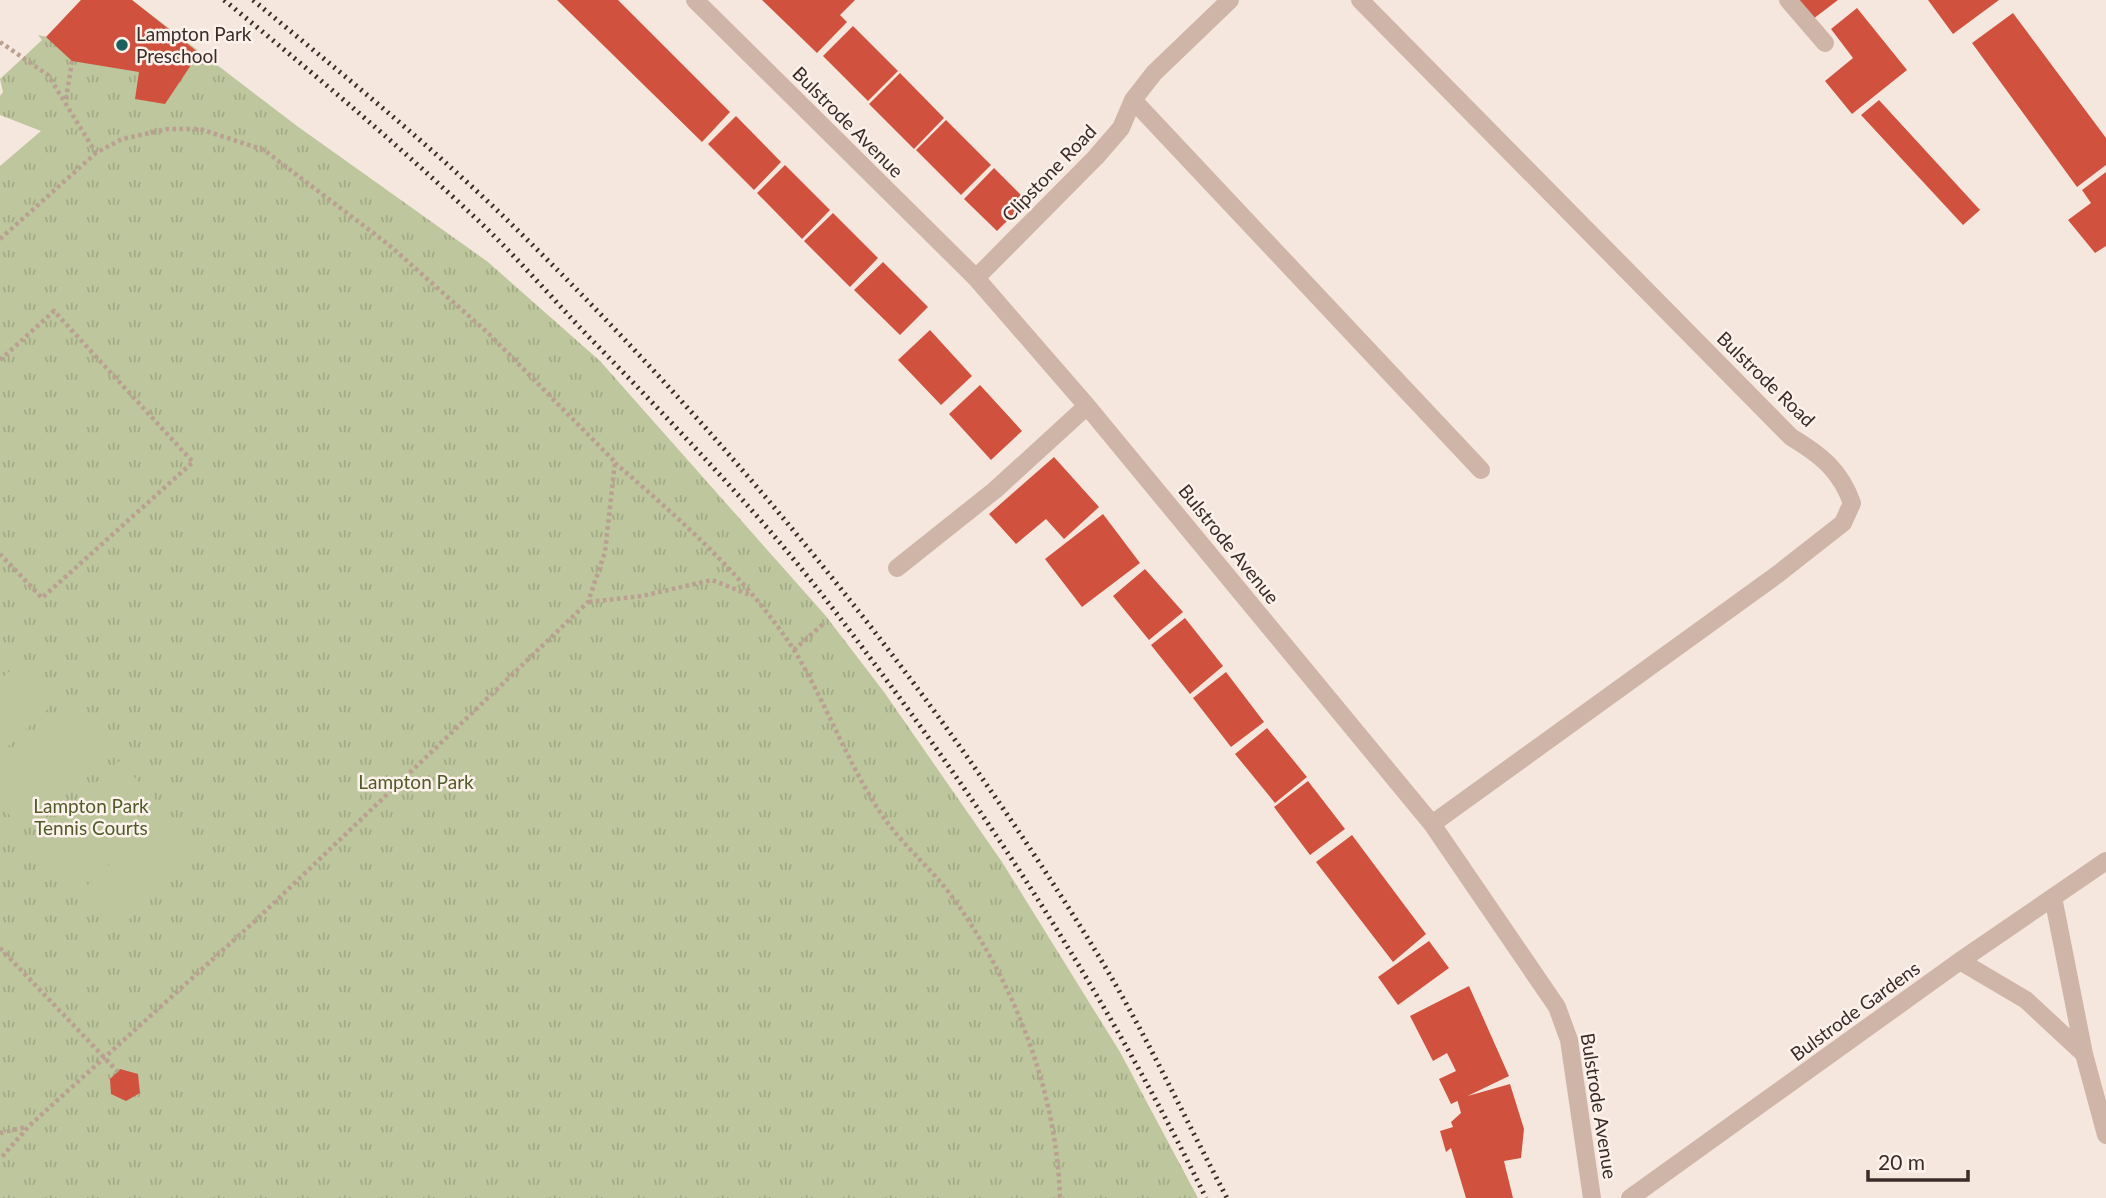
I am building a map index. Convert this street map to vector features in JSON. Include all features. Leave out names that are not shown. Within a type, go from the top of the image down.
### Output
[{"type":"street","name":"Bulstrode Avenue","points":[[695,0],[976,278],[1087,406],[1432,824],[1557,1007],[1569,1040],[1592,1198]]},
{"type":"street","name":"Clipstone Road","points":[[976,278],[1096,157],[1121,128],[1133,100],[1154,73],[1230,0]]},
{"type":"street","name":"Bulstrode Road","points":[[1360,0],[1791,436],[1827,461],[1843,479],[1852,503],[1843,523],[1778,574],[1432,824]]},
{"type":"street","points":[[1788,0],[1825,43]]},
{"type":"street","points":[[1133,100],[1481,470]]},
{"type":"street","points":[[897,568],[995,490],[1087,406]]},
{"type":"street","name":"Bulstrode Gardens","points":[[1630,1198],[1960,961],[2106,861]]},
{"type":"street","points":[[2053,897],[2084,1054],[2106,1135]]},
{"type":"street","points":[[1960,961],[2026,1000],[2084,1054]]},
{"type":"path","points":[[0,42],[48,75],[66,100],[96,153]]},
{"type":"path","points":[[66,100],[72,61]]},
{"type":"path","points":[[0,239],[96,153],[122,139],[168,129],[200,129],[264,150],[389,245],[488,332],[615,462],[683,524],[751,596],[794,650],[837,738],[879,811],[899,839],[956,902],[1022,1023],[1053,1124],[1060,1198]]},
{"type":"path","points":[[0,360],[54,311],[193,462],[42,598],[0,554]]},
{"type":"path","points":[[0,1159],[29,1126],[255,921],[589,602],[605,552],[615,462]]},
{"type":"path","points":[[589,602],[642,596],[712,580],[751,596]]},
{"type":"path","points":[[794,650],[823,624]]},
{"type":"path","points":[[0,948],[118,1072]]},
{"type":"path","points":[[0,1133],[29,1126]]},
{"type":"green space","name":"Lampton Park","points":[[81,0],[132,0],[297,126],[488,262],[600,361],[825,615],[884,692],[1002,862],[1120,1052],[1198,1198],[0,1198],[0,166],[41,131],[0,115],[0,96],[3,92],[0,79],[42,40],[38,35],[47,37]]},
{"type":"green space","points":[[23,659],[59,698],[0,754],[0,680]]},
{"type":"green space","points":[[71,709],[107,748],[22,828],[0,805],[0,775]]},
{"type":"green space","name":"Lampton Park Tennis Courts","points":[[119,761],[156,800],[71,880],[34,841]]},
{"type":"green space","points":[[166,812],[202,850],[117,931],[80,892]]},
{"type":"building","name":"Lampton Park Preschool","points":[[81,0],[132,0],[199,53],[165,104],[135,99],[139,72],[72,61],[46,37]]},
{"type":"building","points":[[557,0],[618,0],[730,112],[702,142]]},
{"type":"building","points":[[762,0],[855,0],[840,15],[847,22],[817,53]]},
{"type":"building","points":[[1798,0],[1838,0],[1813,19]]},
{"type":"building","points":[[1928,0],[1999,0],[1953,34]]},
{"type":"building","points":[[1857,8],[1907,70],[1852,114],[1825,81],[1853,58],[1831,29]]},
{"type":"building","points":[[2013,13],[2106,138],[2106,165],[2077,187],[1972,43]]},
{"type":"building","points":[[853,26],[898,71],[868,101],[823,56]]},
{"type":"building","points":[[900,73],[944,118],[914,149],[869,104]]},
{"type":"building","points":[[1879,100],[1980,210],[1963,225],[1861,115]]},
{"type":"building","points":[[736,116],[781,162],[754,190],[708,144]]},
{"type":"building","points":[[946,120],[991,165],[961,195],[916,150]]},
{"type":"building","points":[[785,165],[830,210],[802,239],[757,193]]},
{"type":"building","points":[[994,168],[1027,201],[997,231],[964,199]]},
{"type":"building","points":[[2106,172],[2106,246],[2095,253],[2068,220],[2091,203],[2082,190]]},
{"type":"building","points":[[833,213],[878,258],[850,287],[804,241]]},
{"type":"building","points":[[883,262],[928,307],[900,335],[854,290]]},
{"type":"building","points":[[930,330],[972,376],[941,405],[898,360]]},
{"type":"building","points":[[980,385],[1022,431],[991,460],[949,414]]},
{"type":"building","points":[[1054,457],[1099,507],[1064,539],[1046,519],[1016,544],[989,514]]},
{"type":"building","points":[[1103,514],[1140,563],[1082,607],[1045,559]]},
{"type":"building","points":[[1145,569],[1183,612],[1149,640],[1113,596]]},
{"type":"building","points":[[1185,618],[1223,666],[1190,694],[1151,645]]},
{"type":"building","points":[[1226,672],[1264,722],[1231,747],[1193,698]]},
{"type":"building","points":[[1267,728],[1307,777],[1275,803],[1235,754]]},
{"type":"building","points":[[1308,781],[1345,829],[1310,855],[1274,807]]},
{"type":"building","points":[[1352,835],[1426,934],[1393,962],[1316,862]]},
{"type":"building","points":[[1429,941],[1449,968],[1398,1005],[1378,977]]},
{"type":"building","points":[[1469,986],[1509,1076],[1451,1104],[1439,1079],[1456,1071],[1447,1053],[1433,1061],[1410,1016]]},
{"type":"building","points":[[120,1069],[138,1074],[140,1093],[126,1101],[111,1094],[110,1079]]},
{"type":"building","points":[[1510,1084],[1524,1129],[1521,1158],[1504,1161],[1513,1198],[1466,1198],[1451,1148],[1446,1152],[1440,1131],[1453,1127],[1451,1122],[1461,1113],[1457,1099]]},
{"type":"railway","points":[[224,0],[356,111],[485,227],[702,456],[803,570],[942,757],[1064,941],[1138,1068],[1206,1198]]},
{"type":"railway","points":[[253,0],[411,132],[502,215],[667,385],[821,564],[894,657],[1031,850],[1113,980],[1227,1198]]},
{"type":"place","name":"Lampton Park Preschool","points":[[122,45]]}]
